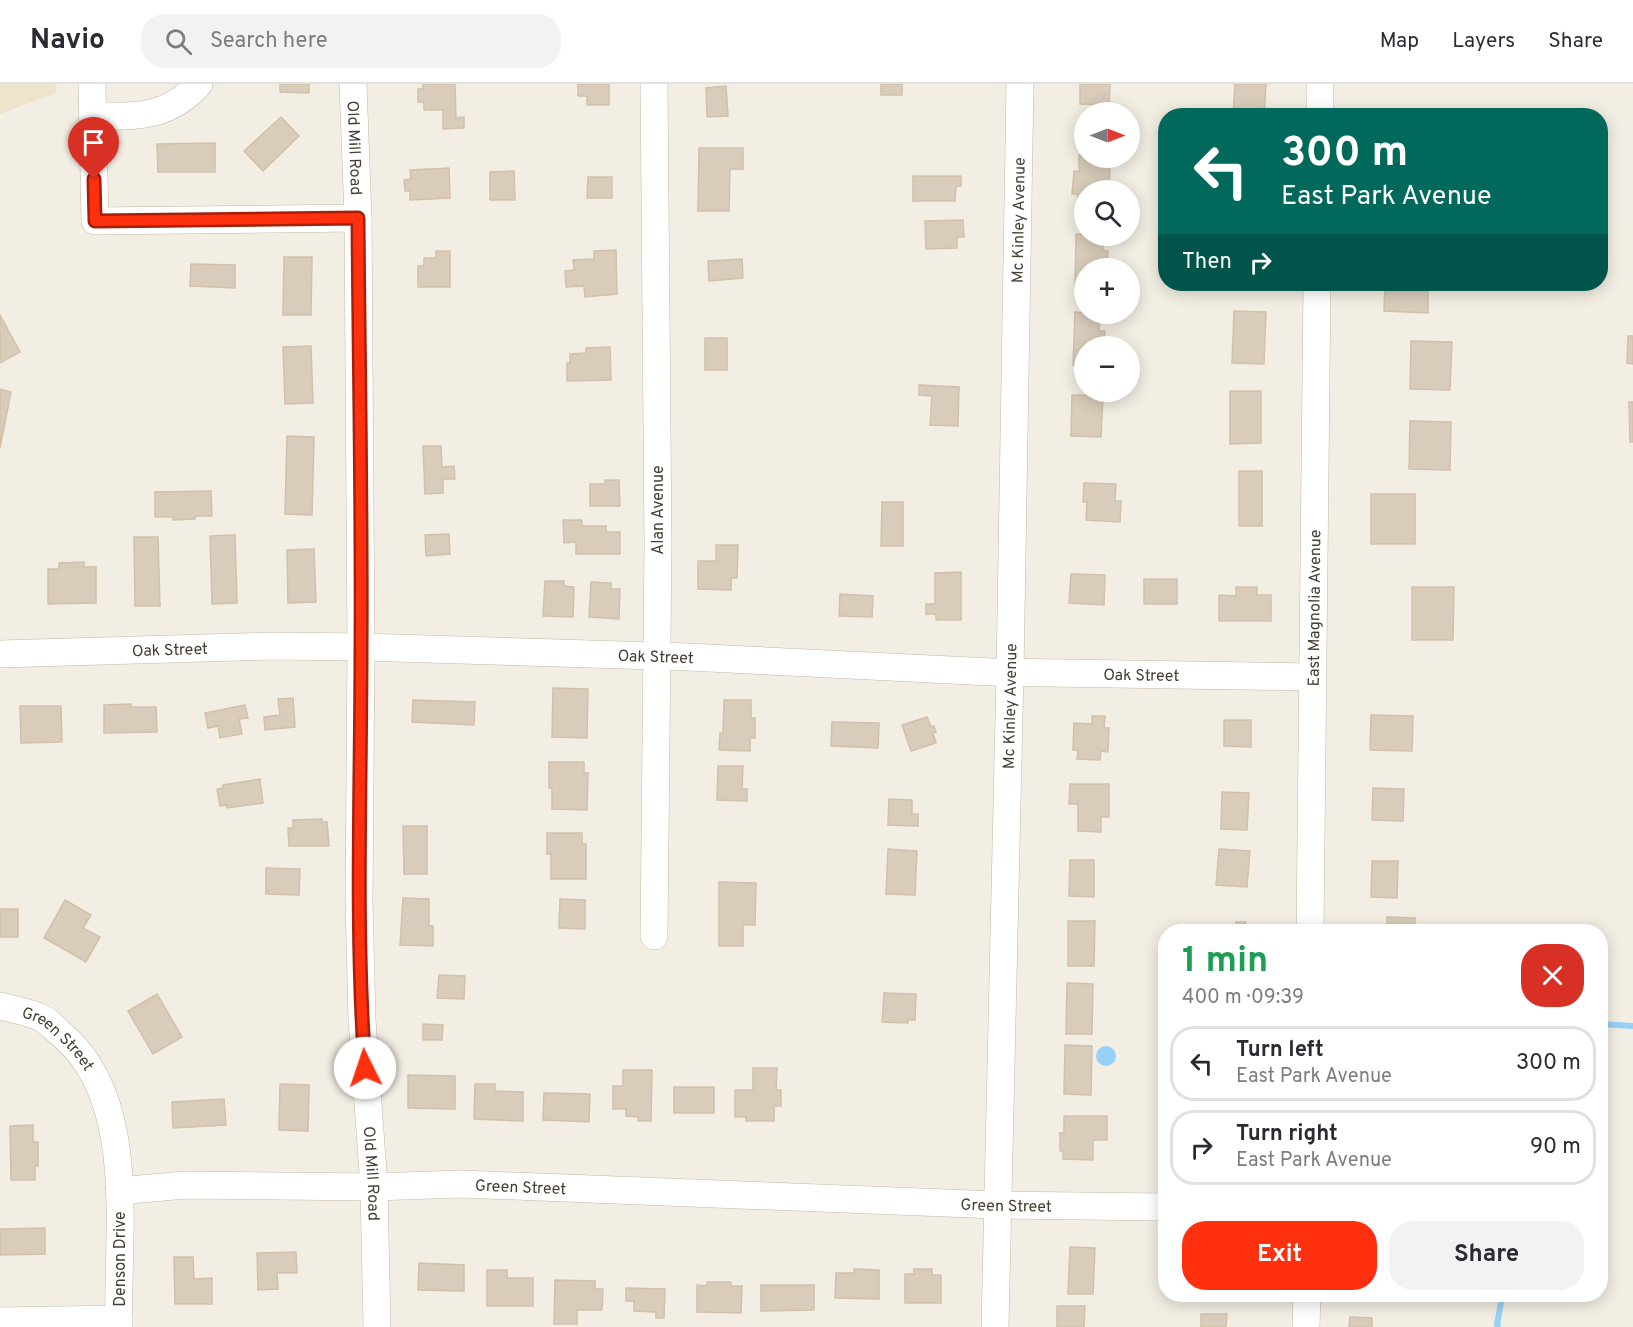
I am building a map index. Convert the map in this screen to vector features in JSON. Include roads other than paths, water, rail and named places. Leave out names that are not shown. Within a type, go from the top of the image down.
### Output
[{"type":"street","points":[[92,84],[95,221],[358,218]]},
{"type":"street","points":[[93,116],[154,114],[172,105],[199,84]]},
{"type":"street","name":"Old Mill Road","points":[[353,84],[358,218],[361,647],[358,902],[362,1020],[374,1187],[377,1327]]},
{"type":"street","name":"Alan Avenue","points":[[654,84],[658,533],[654,936]]},
{"type":"street","name":"Mc Kinley Avenue","points":[[995,1327],[1010,673],[1020,84]]},
{"type":"street","points":[[1320,84],[1320,108]]},
{"type":"street","name":"East Magnolia Avenue","points":[[1310,924],[1317,291]]},
{"type":"street","name":"Oak Street","points":[[0,654],[275,646],[361,647],[656,656],[1010,673],[1312,677]]},
{"type":"street","name":"Green Street","points":[[0,1006],[41,1017],[75,1046],[99,1084],[113,1127],[119,1191],[185,1185],[374,1187],[461,1184],[998,1205],[1158,1207]]},
{"type":"street","name":"Denson Drive","points":[[119,1191],[119,1323]]},
{"type":"street","points":[[1306,1327],[1307,1302]]},
{"type":"street","points":[[0,1321],[119,1323]]},
{"type":"water","points":[[1102,1046],[1110,1046],[1116,1052],[1116,1060],[1110,1066],[1102,1066],[1096,1060],[1096,1052]]},
{"type":"waterway","points":[[1608,1024],[1633,1026]]},
{"type":"waterway","points":[[1498,1327],[1501,1302]]}]
